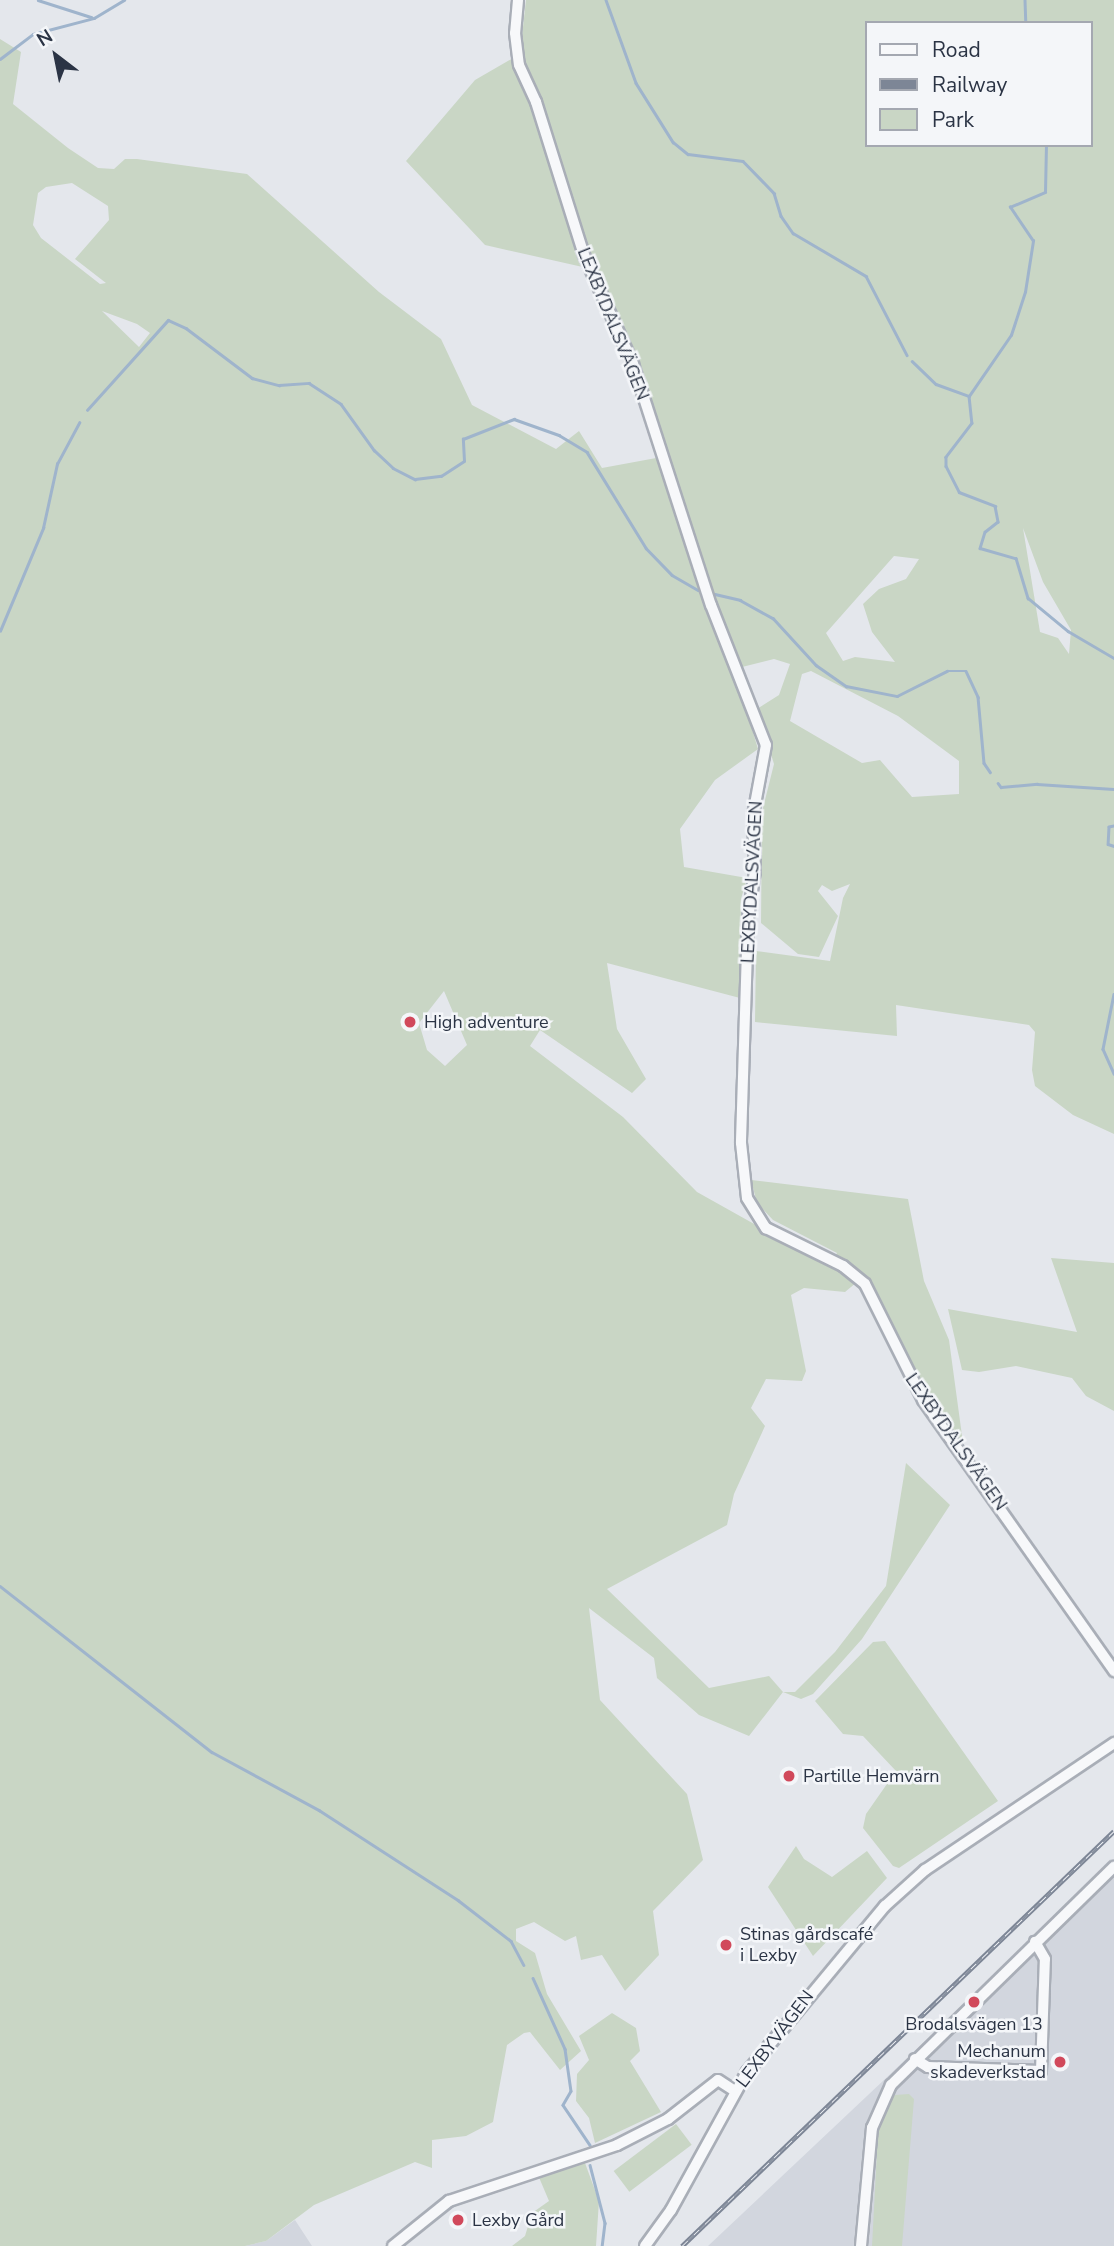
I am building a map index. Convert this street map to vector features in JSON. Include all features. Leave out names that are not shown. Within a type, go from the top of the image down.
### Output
[{"type":"street","name":"LEXBYDALSVÄGEN","points":[[518,0],[515,42],[519,65],[536,102],[584,255],[637,374],[672,495],[766,745],[753,815],[755,871],[748,918],[741,1143],[747,1198],[756,1218],[772,1233],[843,1266],[864,1284],[923,1400],[1114,1671]]},
{"type":"street","name":"LEXBYVÄGEN","points":[[645,2246],[671,2210],[735,2091],[798,2006],[902,1889],[1114,1743]]},
{"type":"street","points":[[862,2246],[872,2127],[891,2085],[1114,1867]]},
{"type":"street","points":[[915,2059],[928,2067],[1041,2071],[1045,1959],[1035,1942]]},
{"type":"street","points":[[393,2246],[449,2201],[617,2145],[668,2119],[719,2080],[735,2091]]},
{"type":"shaded area","points":[[1114,1861],[1114,2246],[708,2246],[920,2046]]},
{"type":"shaded area","points":[[295,2220],[312,2246],[245,2246],[266,2241]]},
{"type":"green space","points":[[526,0],[1114,0],[1114,1134],[1073,1115],[1035,1086],[1032,1070],[1035,1032],[1029,1025],[896,1005],[897,1036],[755,1022],[756,951],[830,961],[843,898],[850,884],[832,891],[822,885],[818,891],[838,916],[819,957],[798,954],[761,923],[762,812],[774,764],[757,709],[779,695],[790,664],[774,659],[734,669],[758,749],[715,780],[680,829],[684,867],[747,878],[741,899],[740,998],[607,963],[617,1029],[646,1079],[632,1093],[540,1030],[530,1046],[623,1117],[697,1192],[829,1266],[837,1253],[773,1220],[757,1203],[751,1180],[908,1199],[924,1281],[949,1340],[963,1443],[907,1364],[876,1291],[863,1277],[845,1292],[804,1288],[791,1295],[806,1371],[802,1381],[766,1379],[751,1408],[765,1426],[734,1494],[727,1525],[607,1589],[709,1688],[769,1676],[783,1692],[749,1736],[699,1715],[657,1678],[654,1658],[589,1608],[600,1700],[687,1794],[703,1860],[653,1911],[659,1955],[625,1991],[602,1955],[581,1960],[576,1936],[565,1941],[534,1922],[516,1929],[516,1941],[535,1953],[547,1994],[581,2051],[560,2070],[530,2032],[524,2033],[507,2045],[493,2122],[466,2136],[432,2140],[432,2168],[415,2162],[314,2205],[266,2241],[245,2246],[0,2246],[0,39],[21,52],[13,104],[98,168],[114,169],[125,159],[137,159],[247,174],[379,292],[441,339],[472,405],[556,449],[579,431],[602,468],[667,456],[625,330],[596,270],[485,245],[406,161],[475,80],[520,54]],"holes":[[[72,183],[108,206],[109,220],[75,259],[106,283],[100,284],[41,238],[33,225],[38,193],[46,187]],[[102,311],[137,324],[150,333],[139,347]],[[1023,528],[1043,582],[1071,630],[1069,654],[1058,638],[1040,632]],[[894,556],[919,559],[906,579],[879,589],[863,604],[872,632],[895,662],[855,657],[843,661],[826,633]],[[811,671],[898,716],[959,761],[959,794],[912,797],[880,760],[862,763],[790,721],[802,674]],[[444,991],[467,1045],[445,1066],[427,1050],[419,1023]]]},
{"type":"green space","points":[[1051,1258],[1114,1263],[1114,1411],[1086,1396],[1072,1378],[1016,1366],[979,1372],[962,1370],[948,1309],[1077,1332]]},
{"type":"green space","points":[[906,1463],[950,1505],[862,1639],[813,1694],[801,1699],[783,1692],[795,1692],[835,1652],[886,1586]]},
{"type":"green space","points":[[885,1641],[998,1801],[899,1868],[893,1866],[863,1828],[866,1814],[896,1771],[863,1736],[843,1734],[815,1701],[873,1642]]},
{"type":"green space","points":[[796,1846],[804,1859],[832,1877],[867,1851],[887,1878],[813,1956],[768,1887]]},
{"type":"green space","points":[[612,2013],[636,2028],[640,2051],[630,2061],[661,2112],[595,2143],[589,2118],[576,2101],[577,2074],[589,2060],[579,2036]]},
{"type":"green space","points":[[909,2094],[914,2099],[902,2246],[872,2246],[878,2133],[890,2100],[895,2095]]},
{"type":"green space","points":[[676,2124],[692,2145],[629,2192],[614,2171]]},
{"type":"green space","points":[[585,2163],[599,2201],[596,2246],[512,2246],[525,2236],[532,2213],[549,2201],[538,2175]]},
{"type":"waterway","points":[[38,0],[91,17]]},
{"type":"waterway","points":[[0,59],[33,34],[94,18],[124,0]]},
{"type":"waterway","points":[[606,0],[636,83],[673,142],[688,154],[743,161],[774,193],[781,216],[793,233],[866,276],[907,355]]},
{"type":"waterway","points":[[1025,0],[1026,21]]},
{"type":"waterway","points":[[969,396],[1011,335],[1025,292],[1033,241],[1010,207],[1045,192],[1046,147]]},
{"type":"waterway","points":[[87,410],[168,320],[186,328],[252,378],[279,385],[309,383],[341,404],[374,450],[393,468],[415,479],[441,476],[464,461],[463,439],[514,419],[559,435],[587,452],[646,548],[672,575],[698,590]]},
{"type":"waterway","points":[[912,361],[936,384],[969,396]]},
{"type":"waterway","points":[[969,396],[972,423],[946,457],[946,466],[959,492],[995,506],[998,522],[985,532],[980,548],[1016,558],[1028,598],[1068,631],[1114,658]]},
{"type":"waterway","points":[[0,631],[43,528],[57,464],[79,423]]},
{"type":"waterway","points":[[715,594],[740,600],[773,618],[816,665],[846,686],[897,696],[947,671],[966,671],[978,697],[984,763],[990,772]]},
{"type":"waterway","points":[[998,783],[1001,787],[1037,784],[1114,789]]},
{"type":"waterway","points":[[1114,826],[1109,827],[1108,844],[1114,846]]},
{"type":"waterway","points":[[1114,994],[1103,1049],[1114,1074]]},
{"type":"waterway","points":[[0,1586],[212,1752],[319,1810],[458,1900],[511,1941],[524,1965]]},
{"type":"waterway","points":[[533,1978],[565,2049],[571,2091],[563,2105],[590,2145]]},
{"type":"waterway","points":[[590,2165],[605,2223],[602,2246]]},
{"type":"railway","points":[[682,2246],[1114,1831]]},
{"type":"place","name":"High adventure","points":[[410,1022]]},
{"type":"place","name":"Partille Hemvärn","points":[[789,1776]]},
{"type":"place","name":"Stinas gårdscafé i Lexby","points":[[726,1945]]},
{"type":"place","name":"Brodalsvägen 13","points":[[974,2002]]},
{"type":"place","name":"Mechanum skadeverkstad","points":[[1060,2062]]},
{"type":"place","name":"Lexby Gård","points":[[458,2220]]}]
